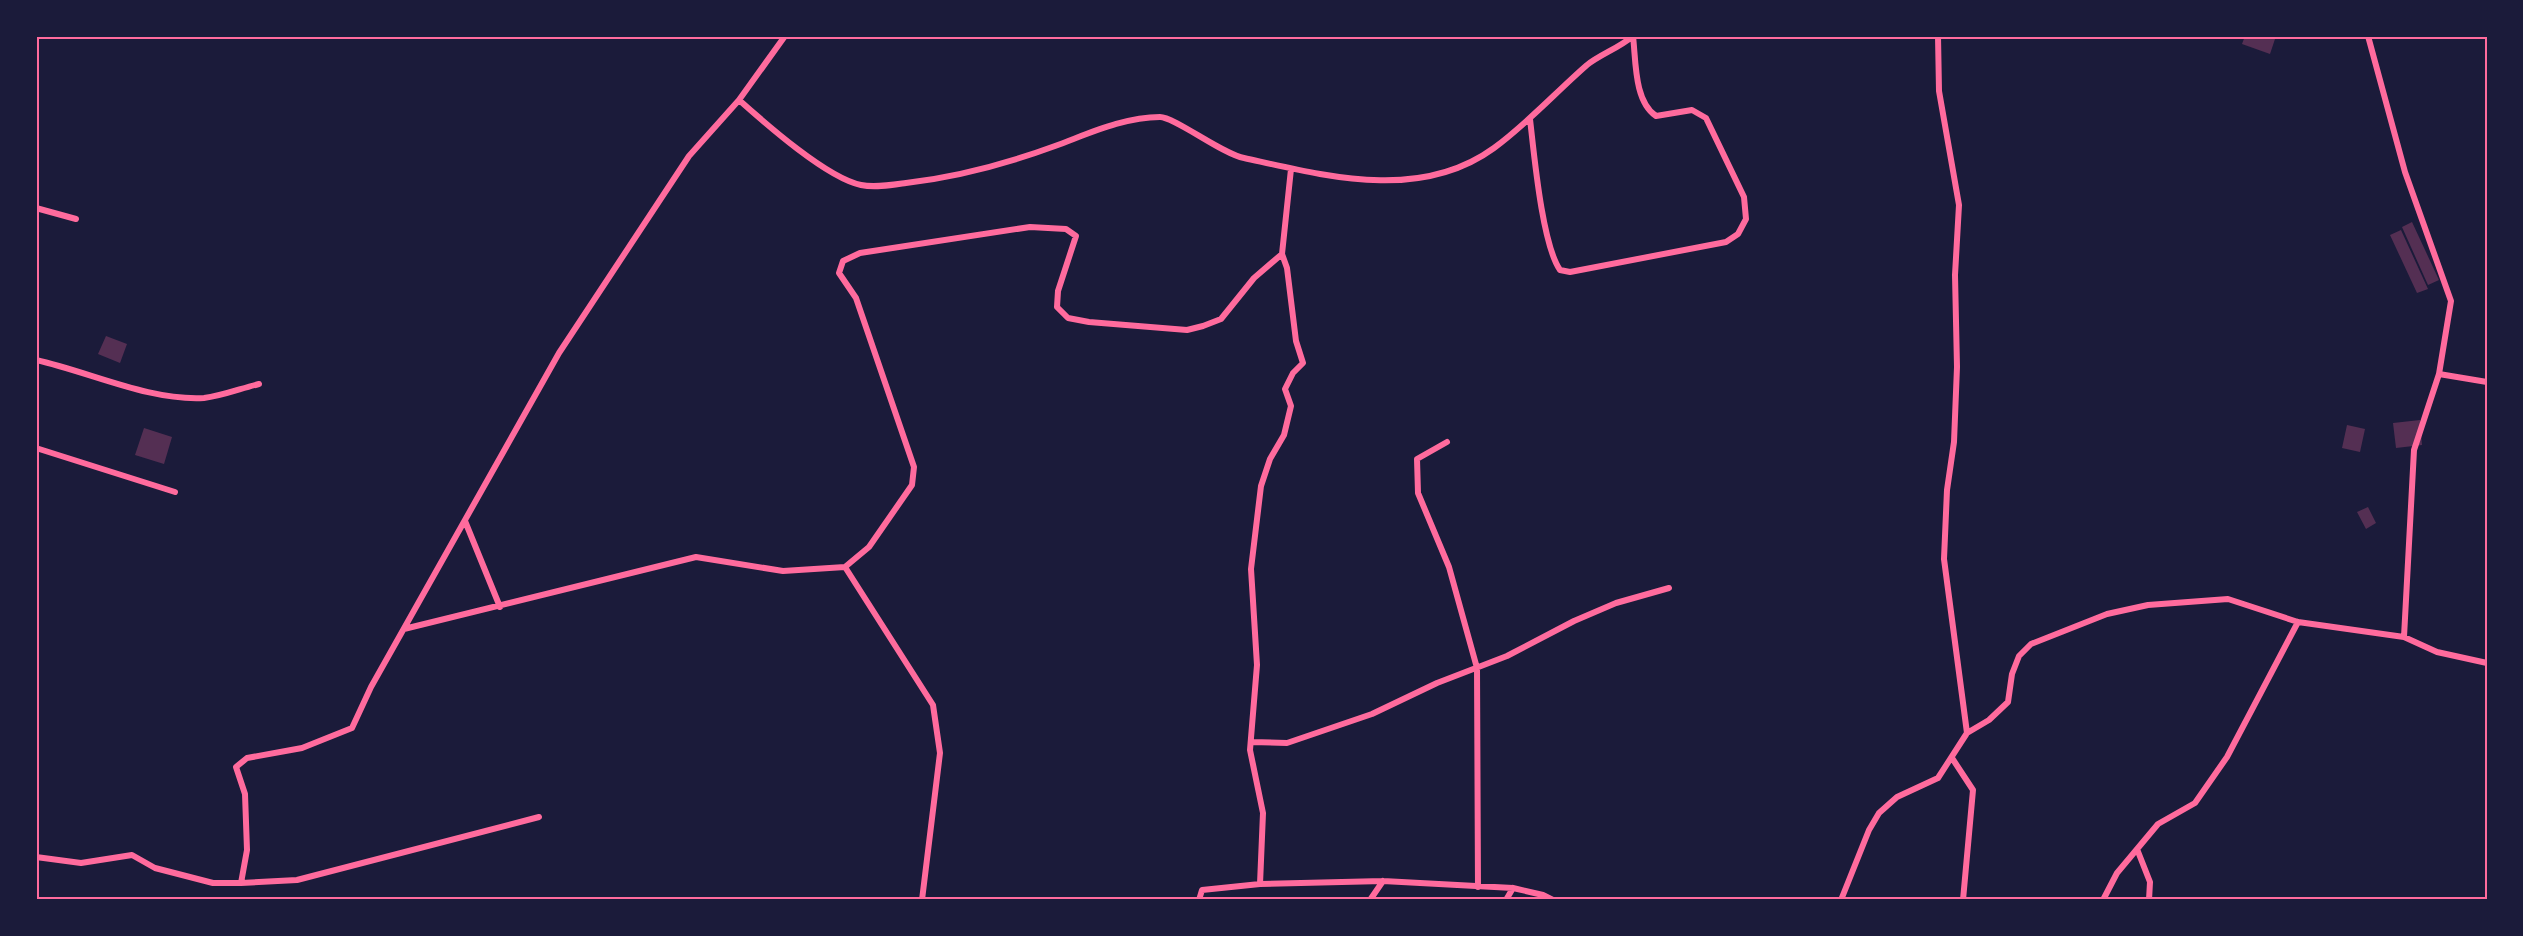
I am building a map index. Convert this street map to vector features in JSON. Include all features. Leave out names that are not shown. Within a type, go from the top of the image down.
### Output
[{"type":"street","points":[[241,883],[247,850],[245,794],[236,767],[247,758],[302,748],[352,728],[371,687],[566,343],[689,156],[739,100],[785,36]]},
{"type":"street","points":[[739,100],[775,132],[836,174],[861,185],[886,185],[961,174],[1046,149],[1116,124],[1162,117],[1237,157],[1353,179],[1409,180],[1457,168],[1493,149],[1530,119],[1590,63],[1621,47],[1633,36]]},
{"type":"street","points":[[1530,119],[1548,237],[1554,262],[1560,270],[1570,272],[1726,242],[1738,234],[1746,219],[1744,197],[1706,118],[1692,110],[1656,116],[1647,111],[1641,96],[1633,36]]},
{"type":"street","points":[[1938,36],[1938,91],[1959,205],[1955,275],[1957,378],[1954,442],[1947,490],[1944,559],[1954,650],[1967,733]]},
{"type":"street","points":[[2368,36],[2405,172],[2451,301],[2439,374],[2414,450],[2404,637]]},
{"type":"street","points":[[1260,884],[1263,813],[1254,773],[1251,742],[1257,665],[1251,569],[1261,486],[1270,459],[1284,435],[1291,406],[1285,388],[1293,373],[1302,363],[1296,342],[1287,268],[1282,254],[1291,169]]},
{"type":"street","points":[[36,208],[76,219]]},
{"type":"street","points":[[404,629],[696,557],[783,571],[845,567],[869,547],[912,485],[914,467],[856,298],[839,273],[843,261],[860,253],[1030,227],[1066,229],[1076,236],[1058,291],[1057,307],[1068,318],[1123,327],[1187,330],[1221,319],[1254,278],[1282,254]]},
{"type":"street","points":[[36,360],[69,367],[151,393],[205,398],[259,384]]},
{"type":"street","points":[[2439,374],[2487,382]]},
{"type":"street","points":[[1447,442],[1417,459],[1418,493],[1449,567],[1478,668],[1478,887]]},
{"type":"street","points":[[36,448],[176,492]]},
{"type":"street","points":[[465,521],[500,607]]},
{"type":"street","points":[[845,567],[933,705],[940,753],[922,900]]},
{"type":"street","points":[[1251,742],[1287,743],[1326,731],[1372,714],[1437,683],[1507,656],[1574,621],[1616,603],[1669,588]]},
{"type":"street","points":[[1841,900],[1869,830],[1879,813],[1897,796],[1938,778],[1967,733],[1989,720],[2008,702],[2019,656],[2031,644],[2107,614],[2148,605],[2228,599],[2298,622],[2404,637],[2437,652],[2487,663]]},
{"type":"street","points":[[2103,900],[2117,873],[2158,824],[2195,803],[2227,757],[2298,622]]},
{"type":"street","points":[[1952,758],[1973,790],[1963,900]]},
{"type":"street","points":[[36,857],[81,863],[132,855],[155,868],[213,884],[297,880],[539,817]]},
{"type":"street","points":[[2137,849],[2150,882],[2149,900]]},
{"type":"street","points":[[1370,900],[1383,881]]},
{"type":"street","points":[[1199,900],[1203,890],[1260,884],[1383,881],[1514,888],[1543,895],[1553,900]]},
{"type":"street","points":[[1506,900],[1514,888]]},
{"type":"building","points":[[2245,36],[2276,36],[2270,54],[2242,44]]},
{"type":"building","points":[[2412,222],[2439,280],[2428,285],[2402,227]]},
{"type":"building","points":[[2401,230],[2428,289],[2417,293],[2390,235]]},
{"type":"building","points":[[106,336],[127,344],[120,363],[98,354]]},
{"type":"building","points":[[2420,420],[2422,445],[2396,448],[2393,423]]},
{"type":"building","points":[[2347,425],[2365,429],[2360,452],[2342,448]]},
{"type":"building","points":[[144,428],[172,437],[164,464],[135,455]]},
{"type":"building","points":[[2368,507],[2376,523],[2366,529],[2357,512]]}]
